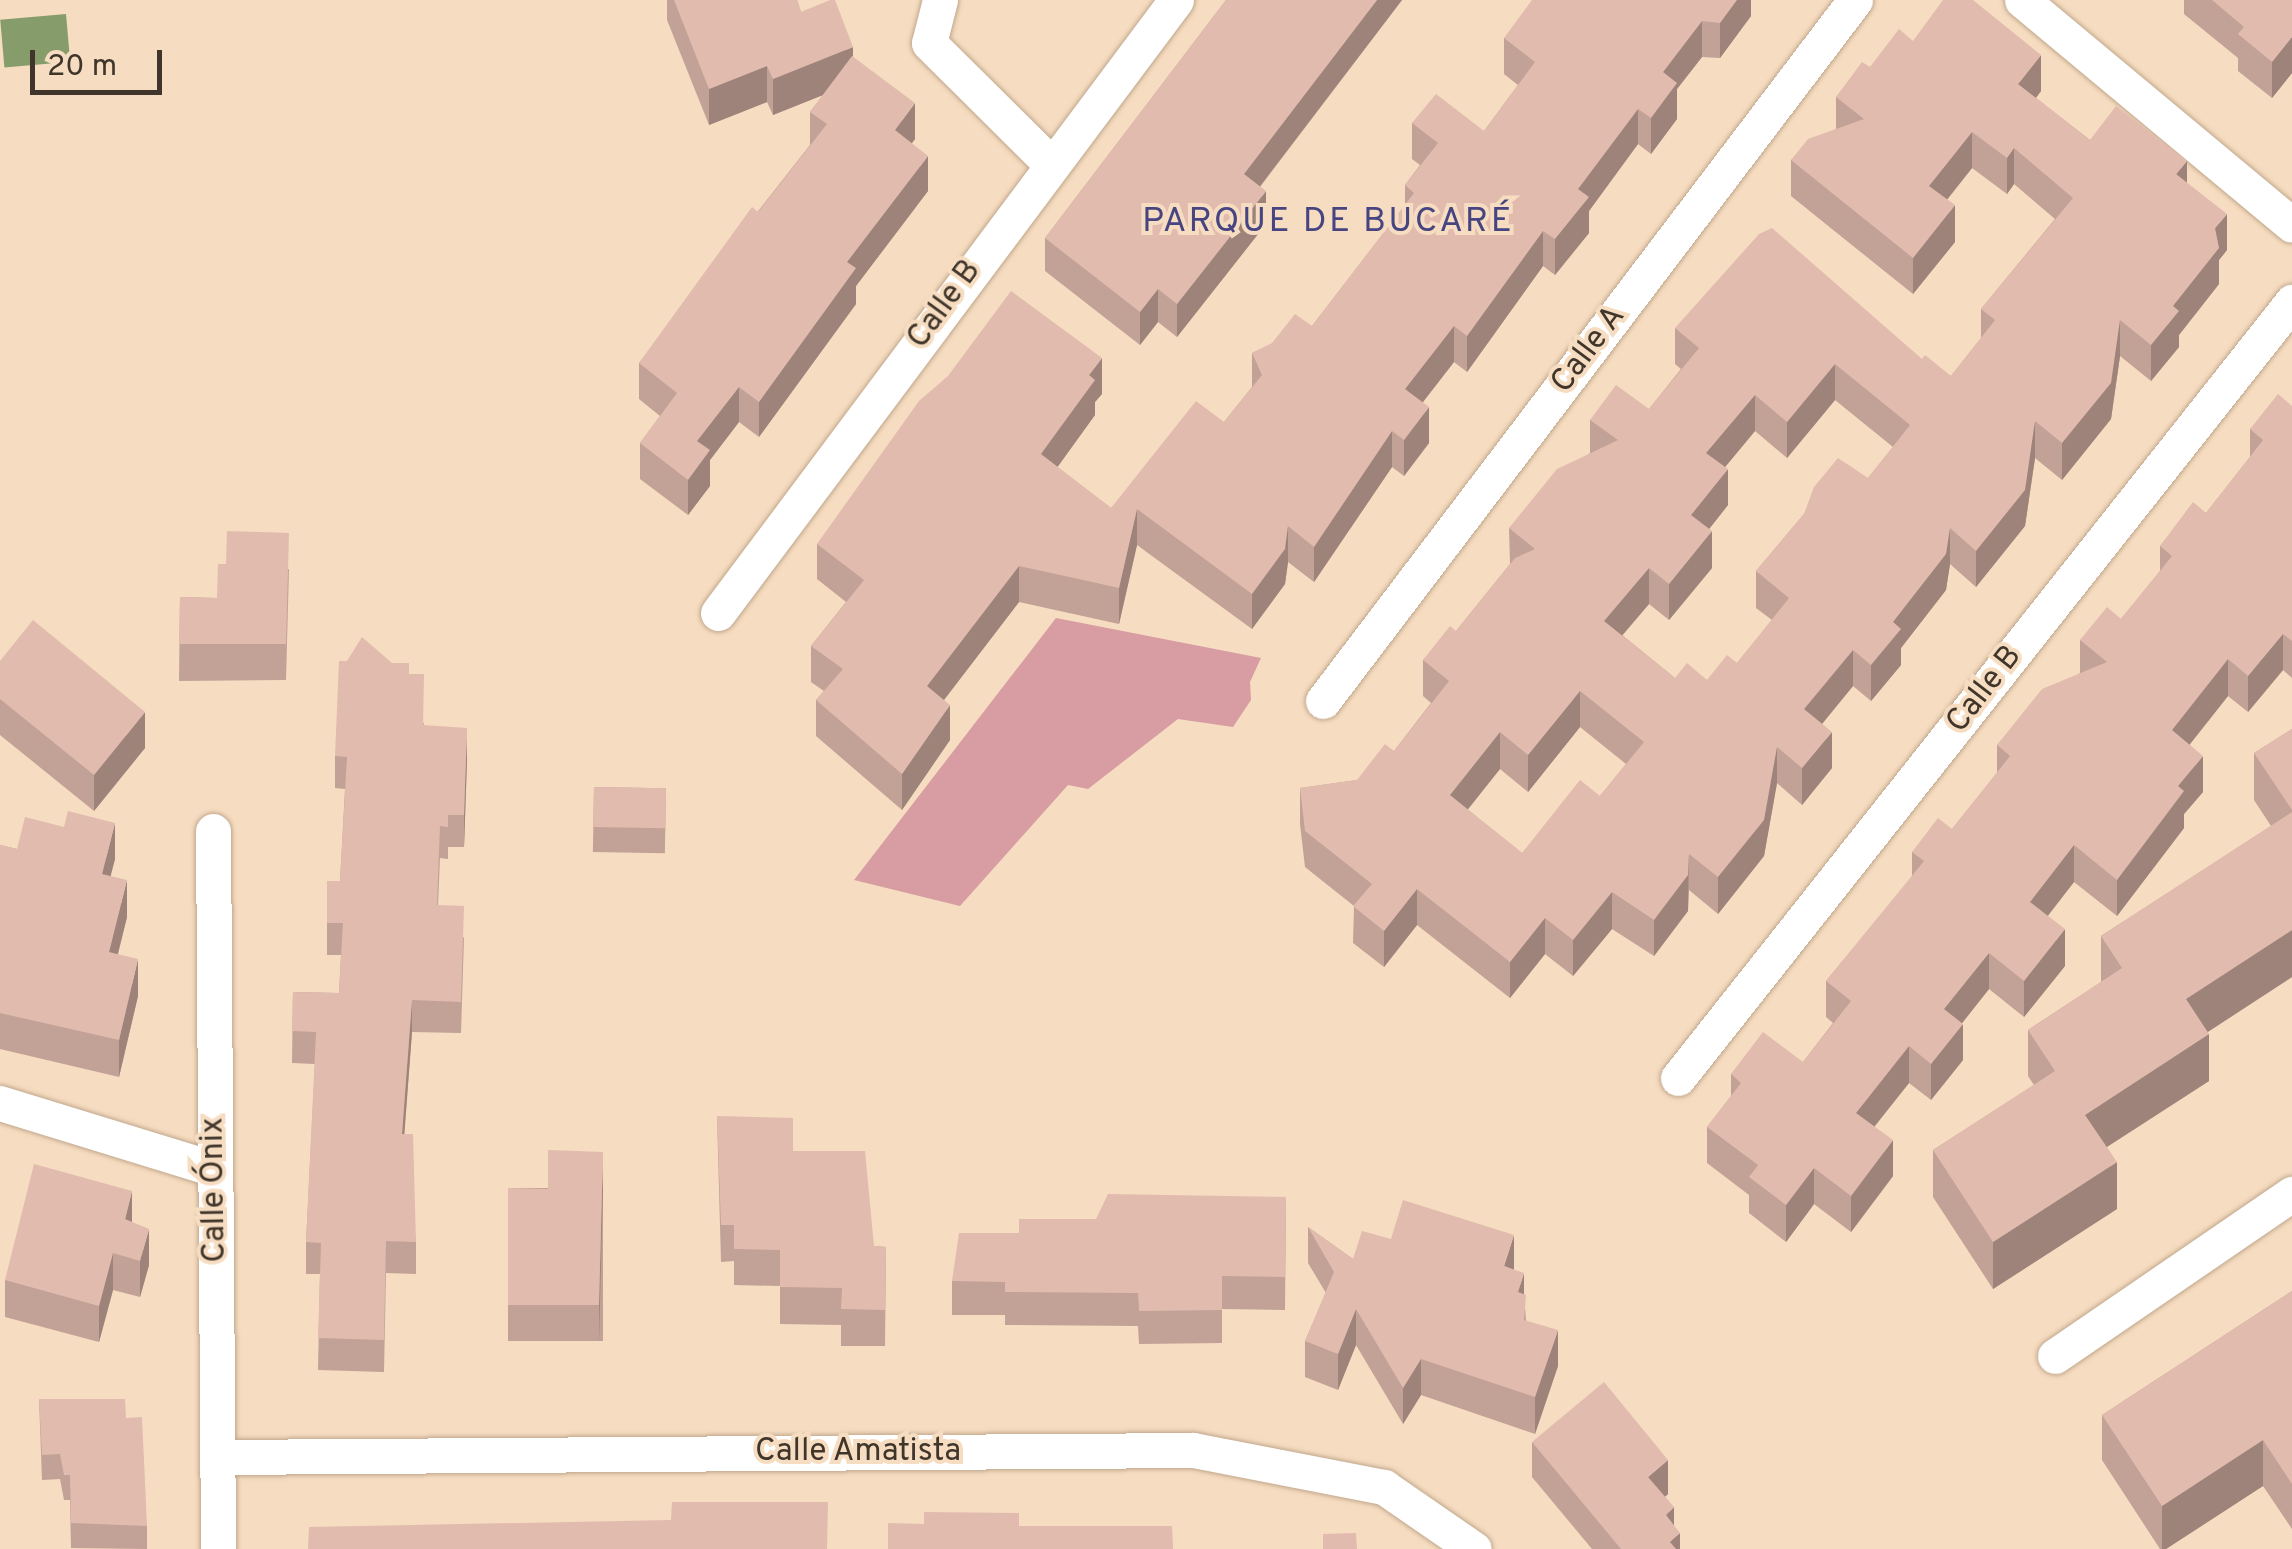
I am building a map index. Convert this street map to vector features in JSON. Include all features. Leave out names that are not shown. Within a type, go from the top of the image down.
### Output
[{"type":"street","points":[[940,0],[929,43],[1050,163]]},
{"type":"street","name":"Calle B","points":[[718,613],[1050,163],[1176,0]]},
{"type":"street","name":"Calle A","points":[[1323,700],[1855,0]]},
{"type":"street","points":[[2022,0],[2292,225]]},
{"type":"street","name":"Calle B","points":[[1678,1078],[2292,302]]},
{"type":"street","name":"Calle Ónix","points":[[214,831],[218,1549]]},
{"type":"street","points":[[0,1103],[214,1169]]},
{"type":"street","points":[[2056,1356],[2292,1194]]},
{"type":"street","name":"Calle Amatista","points":[[218,1457],[1193,1450],[1384,1487],[1474,1549]]},
{"type":"shaded area","points":[[66,14],[70,62],[4,68],[0,20]]},
{"type":"shaded area","points":[[1056,618],[1261,658],[1250,682],[1251,700],[1233,727],[1178,719],[1088,789],[1068,785],[960,906],[854,880]]},
{"type":"building","points":[[674,0],[797,0],[801,12],[835,0],[853,47],[773,79],[767,66],[709,89]]},
{"type":"building","points":[[1226,0],[1377,0],[1244,174],[1266,191],[1177,304],[1158,289],[1140,312],[1045,238]]},
{"type":"building","points":[[1532,0],[1737,0],[1720,23],[1702,21],[1663,72],[1677,83],[1651,118],[1638,109],[1578,189],[1589,197],[1555,239],[1543,231],[1467,336],[1454,326],[1405,389],[1429,407],[1404,440],[1392,431],[1314,547],[1288,526],[1285,549],[1252,594],[1137,509],[1119,588],[1019,566],[927,686],[950,705],[902,774],[816,700],[843,669],[811,646],[864,580],[817,544],[919,401],[948,376],[1011,291],[1102,358],[1089,375],[1095,380],[1041,454],[1111,508],[1196,401],[1224,422],[1262,375],[1252,353],[1272,343],[1295,314],[1312,326],[1414,193],[1405,185],[1438,143],[1412,123],[1436,94],[1484,131],[1535,62],[1504,38]]},
{"type":"building","points":[[1943,0],[1973,0],[2041,55],[2018,84],[2090,140],[2116,106],[2187,161],[2176,174],[2227,214],[2215,228],[2219,248],[2173,306],[2179,311],[2151,345],[2120,320],[2111,383],[2062,443],[2035,421],[2025,490],[1976,551],[1950,528],[1946,554],[1893,622],[1901,629],[1871,665],[1853,650],[1804,709],[1832,732],[1802,768],[1777,747],[1764,820],[1718,877],[1689,854],[1688,875],[1654,920],[1612,892],[1573,940],[1545,918],[1510,962],[1417,889],[1384,931],[1353,906],[1372,884],[1305,831],[1300,788],[1357,780],[1385,744],[1394,751],[1449,681],[1423,660],[1450,626],[1456,631],[1515,558],[1535,549],[1509,528],[1557,469],[1618,440],[1590,420],[1616,385],[1649,409],[1699,348],[1675,328],[1759,234],[1772,228],[1922,359],[1925,355],[1951,376],[1995,320],[1981,309],[2073,198],[2014,148],[2007,158],[1972,132],[1929,186],[1955,205],[1913,258],[1791,160],[1808,139],[1864,119],[1836,97],[1862,62],[1870,67],[1899,29],[1913,41]],"holes":[[[1835,364],[1910,425],[1868,478],[1838,458],[1814,487],[1804,514],[1756,571],[1789,598],[1737,663],[1727,655],[1707,680],[1687,663],[1675,678],[1604,621],[1649,568],[1669,584],[1712,531],[1691,515],[1728,469],[1706,453],[1755,395],[1787,422]],[[1580,691],[1644,742],[1600,796],[1580,780],[1522,853],[1450,795],[1500,732],[1528,755]]]},
{"type":"building","points":[[2212,0],[2292,0],[2292,37],[2272,62],[2238,34],[2244,27]]},
{"type":"building","points":[[852,56],[915,103],[895,130],[928,156],[847,262],[856,268],[759,402],[739,387],[697,441],[710,450],[688,480],[640,443],[677,393],[639,363],[752,207],[758,212],[827,124],[810,112]]},
{"type":"building","points":[[2278,394],[2292,406],[2292,641],[2283,634],[2248,676],[2228,659],[2172,730],[2203,756],[2178,786],[2184,791],[2117,880],[2074,845],[2030,902],[2065,929],[2024,981],[1989,953],[1944,1009],[1963,1024],[1931,1064],[1909,1046],[1856,1113],[1893,1140],[1851,1196],[1814,1168],[1786,1205],[1749,1177],[1758,1165],[1707,1127],[1741,1083],[1731,1074],[1763,1032],[1803,1062],[1851,1001],[1826,981],[1924,861],[1912,852],[1938,818],[1952,829],[2010,756],[1997,745],[2042,689],[2107,662],[2080,640],[2107,607],[2121,619],[2172,556],[2160,546],[2193,502],[2206,513],[2263,440],[2250,429]]},
{"type":"building","points":[[227,531],[289,533],[286,644],[179,644],[180,597],[217,598],[218,564],[226,564]]},
{"type":"building","points":[[33,620],[145,712],[94,775],[0,699],[0,661]]},
{"type":"building","points":[[362,637],[392,663],[409,663],[409,674],[424,674],[423,725],[467,728],[464,815],[448,815],[448,827],[440,826],[437,905],[464,906],[461,1002],[412,1000],[402,1134],[413,1134],[416,1242],[386,1241],[384,1340],[318,1338],[321,1243],[306,1242],[316,1032],[292,1031],[293,992],[339,993],[343,923],[327,923],[327,881],[340,881],[347,757],[335,756],[339,661],[347,661]]},
{"type":"building","points":[[2292,729],[2292,810],[2254,753]]},
{"type":"building","points":[[594,787],[666,788],[665,828],[593,827]]},
{"type":"building","points":[[68,811],[115,823],[102,874],[127,880],[109,952],[138,959],[119,1040],[0,1013],[0,845],[17,849],[25,817],[64,827]]},
{"type":"building","points":[[2292,812],[2292,930],[2186,999],[2209,1034],[2085,1115],[2117,1162],[1993,1242],[1933,1150],[2055,1071],[2028,1030],[2122,968],[2101,936]]},
{"type":"building","points":[[717,1116],[793,1118],[793,1151],[865,1151],[874,1246],[886,1247],[885,1310],[841,1309],[842,1288],[780,1287],[780,1250],[734,1249],[734,1225],[721,1225]]},
{"type":"building","points":[[548,1150],[603,1152],[599,1305],[508,1305],[508,1188],[548,1189]]},
{"type":"building","points":[[34,1164],[132,1191],[125,1219],[149,1229],[140,1261],[113,1253],[99,1306],[5,1280]]},
{"type":"building","points":[[1108,1194],[1286,1197],[1285,1277],[1222,1276],[1222,1310],[1139,1311],[1138,1293],[1005,1292],[1005,1282],[952,1281],[959,1233],[1019,1233],[1019,1219],[1096,1219]]},
{"type":"building","points":[[1403,1200],[1514,1235],[1504,1266],[1524,1273],[1518,1292],[1526,1295],[1524,1320],[1558,1330],[1535,1397],[1421,1359],[1403,1388],[1356,1309],[1338,1354],[1305,1341],[1334,1272],[1308,1227],[1353,1259],[1362,1231],[1391,1239]]},
{"type":"building","points":[[2292,1291],[2292,1484],[2263,1440],[2162,1506],[2102,1415]]},
{"type":"building","points":[[1604,1382],[1668,1460],[1648,1477],[1674,1507],[1666,1515],[1680,1533],[1670,1542],[1676,1549],[1621,1549],[1532,1442]]},
{"type":"building","points":[[39,1399],[125,1399],[126,1418],[142,1417],[147,1526],[71,1523],[70,1475],[64,1475],[60,1454],[42,1455]]},
{"type":"building","points":[[672,1502],[828,1502],[827,1549],[308,1549],[309,1527],[671,1520]]},
{"type":"building","points":[[924,1512],[1019,1513],[1019,1526],[1172,1526],[1173,1549],[888,1549],[888,1523],[924,1524]]},
{"type":"building","points":[[1356,1533],[1357,1549],[1323,1549],[1323,1534]]},
{"type":"district","name":"PARQUE DE BUCARÉ","points":[[1328,222]]}]
